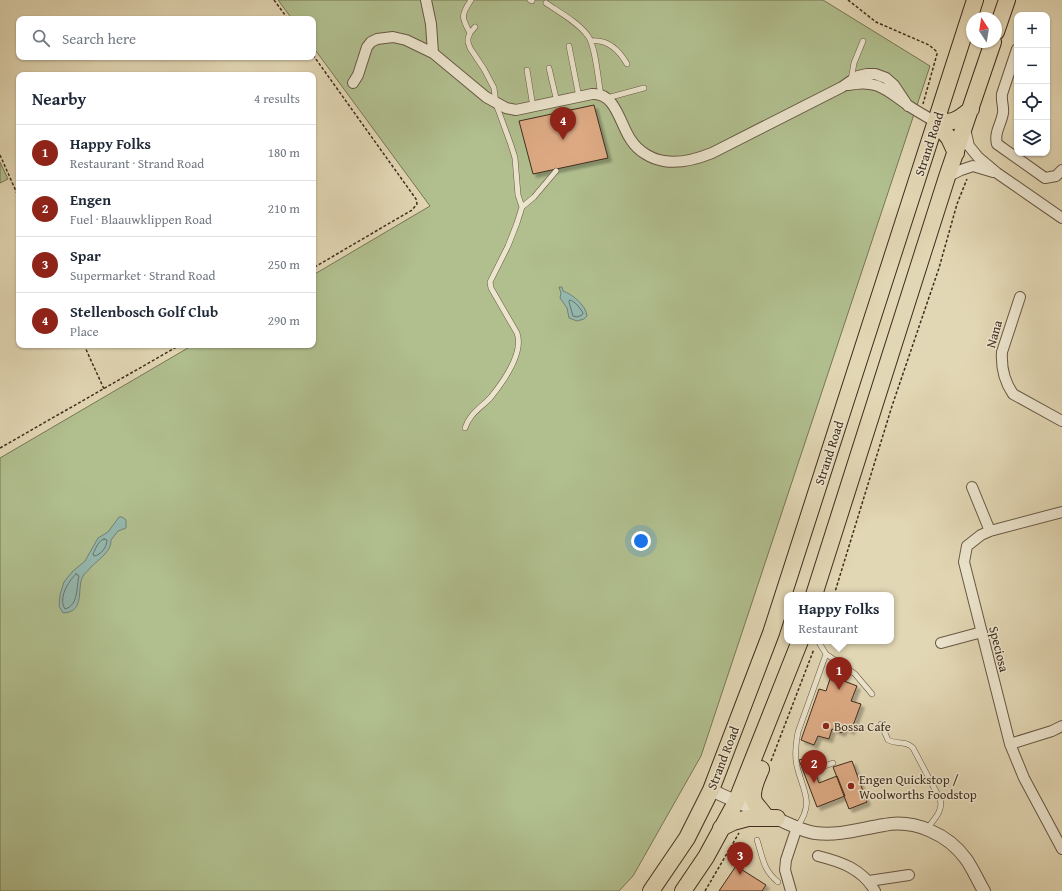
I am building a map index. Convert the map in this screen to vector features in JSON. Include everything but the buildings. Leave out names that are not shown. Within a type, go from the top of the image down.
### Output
[{"type":"main road","name":"Strand Road","points":[[784,592],[975,0]]},
{"type":"main road","points":[[1002,15],[1007,0]]},
{"type":"main road","points":[[815,592],[947,177],[991,48]]},
{"type":"main road","points":[[936,122],[949,122],[960,118],[971,108]]},
{"type":"main road","points":[[936,122],[949,138],[956,153]]},
{"type":"main road","name":"Strand Road","points":[[651,891],[687,838],[711,790],[771,633],[784,593]]},
{"type":"main road","points":[[683,891],[706,857],[736,802],[799,644]]},
{"type":"main road","points":[[770,815],[754,802],[753,789],[774,734],[775,721],[773,710]]},
{"type":"main road","points":[[721,828],[733,822],[748,818],[770,815]]},
{"type":"street","points":[[426,0],[431,24],[433,54]]},
{"type":"street","points":[[353,83],[358,75],[367,47],[371,42],[377,39],[393,37],[406,40],[433,54],[486,97],[496,104],[506,108],[516,110],[592,94],[604,96],[614,108],[631,140],[639,149],[653,158],[664,161],[681,162],[696,159],[712,153],[846,84],[871,84],[892,93],[908,106],[936,122]]},
{"type":"street","points":[[1014,58],[1002,94],[1001,100],[1003,112],[996,130],[997,144],[1045,178],[1056,176],[1062,170]]},
{"type":"street","points":[[964,127],[969,146],[978,157],[997,173],[1061,216]]},
{"type":"street","points":[[947,177],[961,170],[974,166],[997,173]]},
{"type":"street","name":"Nana","points":[[1020,297],[1002,352],[1001,360],[1004,377],[1013,394],[1062,421]]},
{"type":"street","points":[[972,487],[990,531]]},
{"type":"street","name":"Speciosa","points":[[1062,512],[990,531],[975,539],[967,546],[964,562],[1010,744],[1024,778],[1062,849]]},
{"type":"street","points":[[941,643],[982,632]]},
{"type":"street","points":[[1010,744],[1052,731],[1062,726]]},
{"type":"street","points":[[711,790],[736,802],[813,832],[843,834],[886,824],[912,825],[926,830],[941,836],[959,851],[984,891]]},
{"type":"street","points":[[791,891],[785,870],[786,860],[797,827]]},
{"type":"street","points":[[818,856],[837,860],[848,865],[869,881],[875,891]]},
{"type":"street","points":[[869,881],[909,875]]},
{"type":"lane","points":[[470,33],[463,21],[463,13],[471,0]]},
{"type":"lane","points":[[546,3],[582,29],[591,41],[604,96],[644,88]]},
{"type":"lane","points":[[475,27],[468,38],[470,48],[491,80],[496,95],[496,104],[513,152],[516,166],[518,195],[522,207]]},
{"type":"lane","points":[[591,41],[603,41],[610,44],[623,56],[627,64]]},
{"type":"lane","points":[[846,84],[863,41]]},
{"type":"lane","points":[[569,46],[579,97]]},
{"type":"lane","points":[[549,68],[557,102]]},
{"type":"lane","points":[[527,70],[534,107]]},
{"type":"lane","points":[[465,428],[469,417],[490,398],[503,381],[511,367],[518,347],[517,332],[491,288],[490,282],[508,246],[522,207],[534,197],[556,171]]},
{"type":"lane","points":[[818,644],[826,654],[855,674],[872,694]]},
{"type":"lane","points":[[797,827],[803,819],[807,808],[802,774],[797,765],[796,756],[798,732],[826,654]]},
{"type":"lane","points":[[881,724],[888,740],[908,743],[913,748],[940,799],[942,804],[941,810],[926,830]]},
{"type":"lane","points":[[814,770],[833,763]]},
{"type":"lane","points":[[758,840],[766,868],[770,875],[778,882]]},
{"type":"path","points":[[274,0],[286,16]]},
{"type":"path","points":[[848,0],[876,22],[930,45],[936,50],[938,54],[920,113]]},
{"type":"path","points":[[316,59],[416,199],[417,204],[412,210],[316,266]]},
{"type":"path","points":[[0,155],[16,191]]},
{"type":"path","points":[[835,592],[892,406],[939,268],[957,204],[968,175]]},
{"type":"path","points":[[85,348],[104,389]]},
{"type":"path","points":[[0,448],[175,348]]},
{"type":"path","points":[[770,764],[817,644]]},
{"type":"path","points":[[705,891],[748,818]]},
{"type":"green space","points":[[278,0],[823,0],[930,66],[701,756],[633,876],[619,891],[0,891],[0,458],[188,348],[316,348],[316,273],[430,206],[316,51],[316,16],[290,16]]},
{"type":"green space","points":[[0,162],[8,179],[0,183]]},
{"type":"water","points":[[559,287],[562,287],[563,291],[574,297],[581,304],[587,316],[584,319],[577,321],[569,318],[567,308],[560,298],[561,293]]},
{"type":"water","points":[[119,517],[126,520],[126,528],[118,531],[111,540],[111,544],[107,552],[83,576],[78,604],[75,609],[70,612],[63,613],[59,606],[60,595],[64,582],[72,572],[85,561],[98,538],[108,532]]},
{"type":"place","name":"Stellenbosch Golf Club","points":[[563,140]]},
{"type":"place","name":"Happy Folks","points":[[839,690]]},
{"type":"place","name":"Bossa Cafe","points":[[826,726]]},
{"type":"place","name":"Engen","points":[[814,783]]},
{"type":"place","name":"Engen Quickstop / Woolworths Foodstop","points":[[851,786]]},
{"type":"place","name":"Spar","points":[[740,875]]}]
